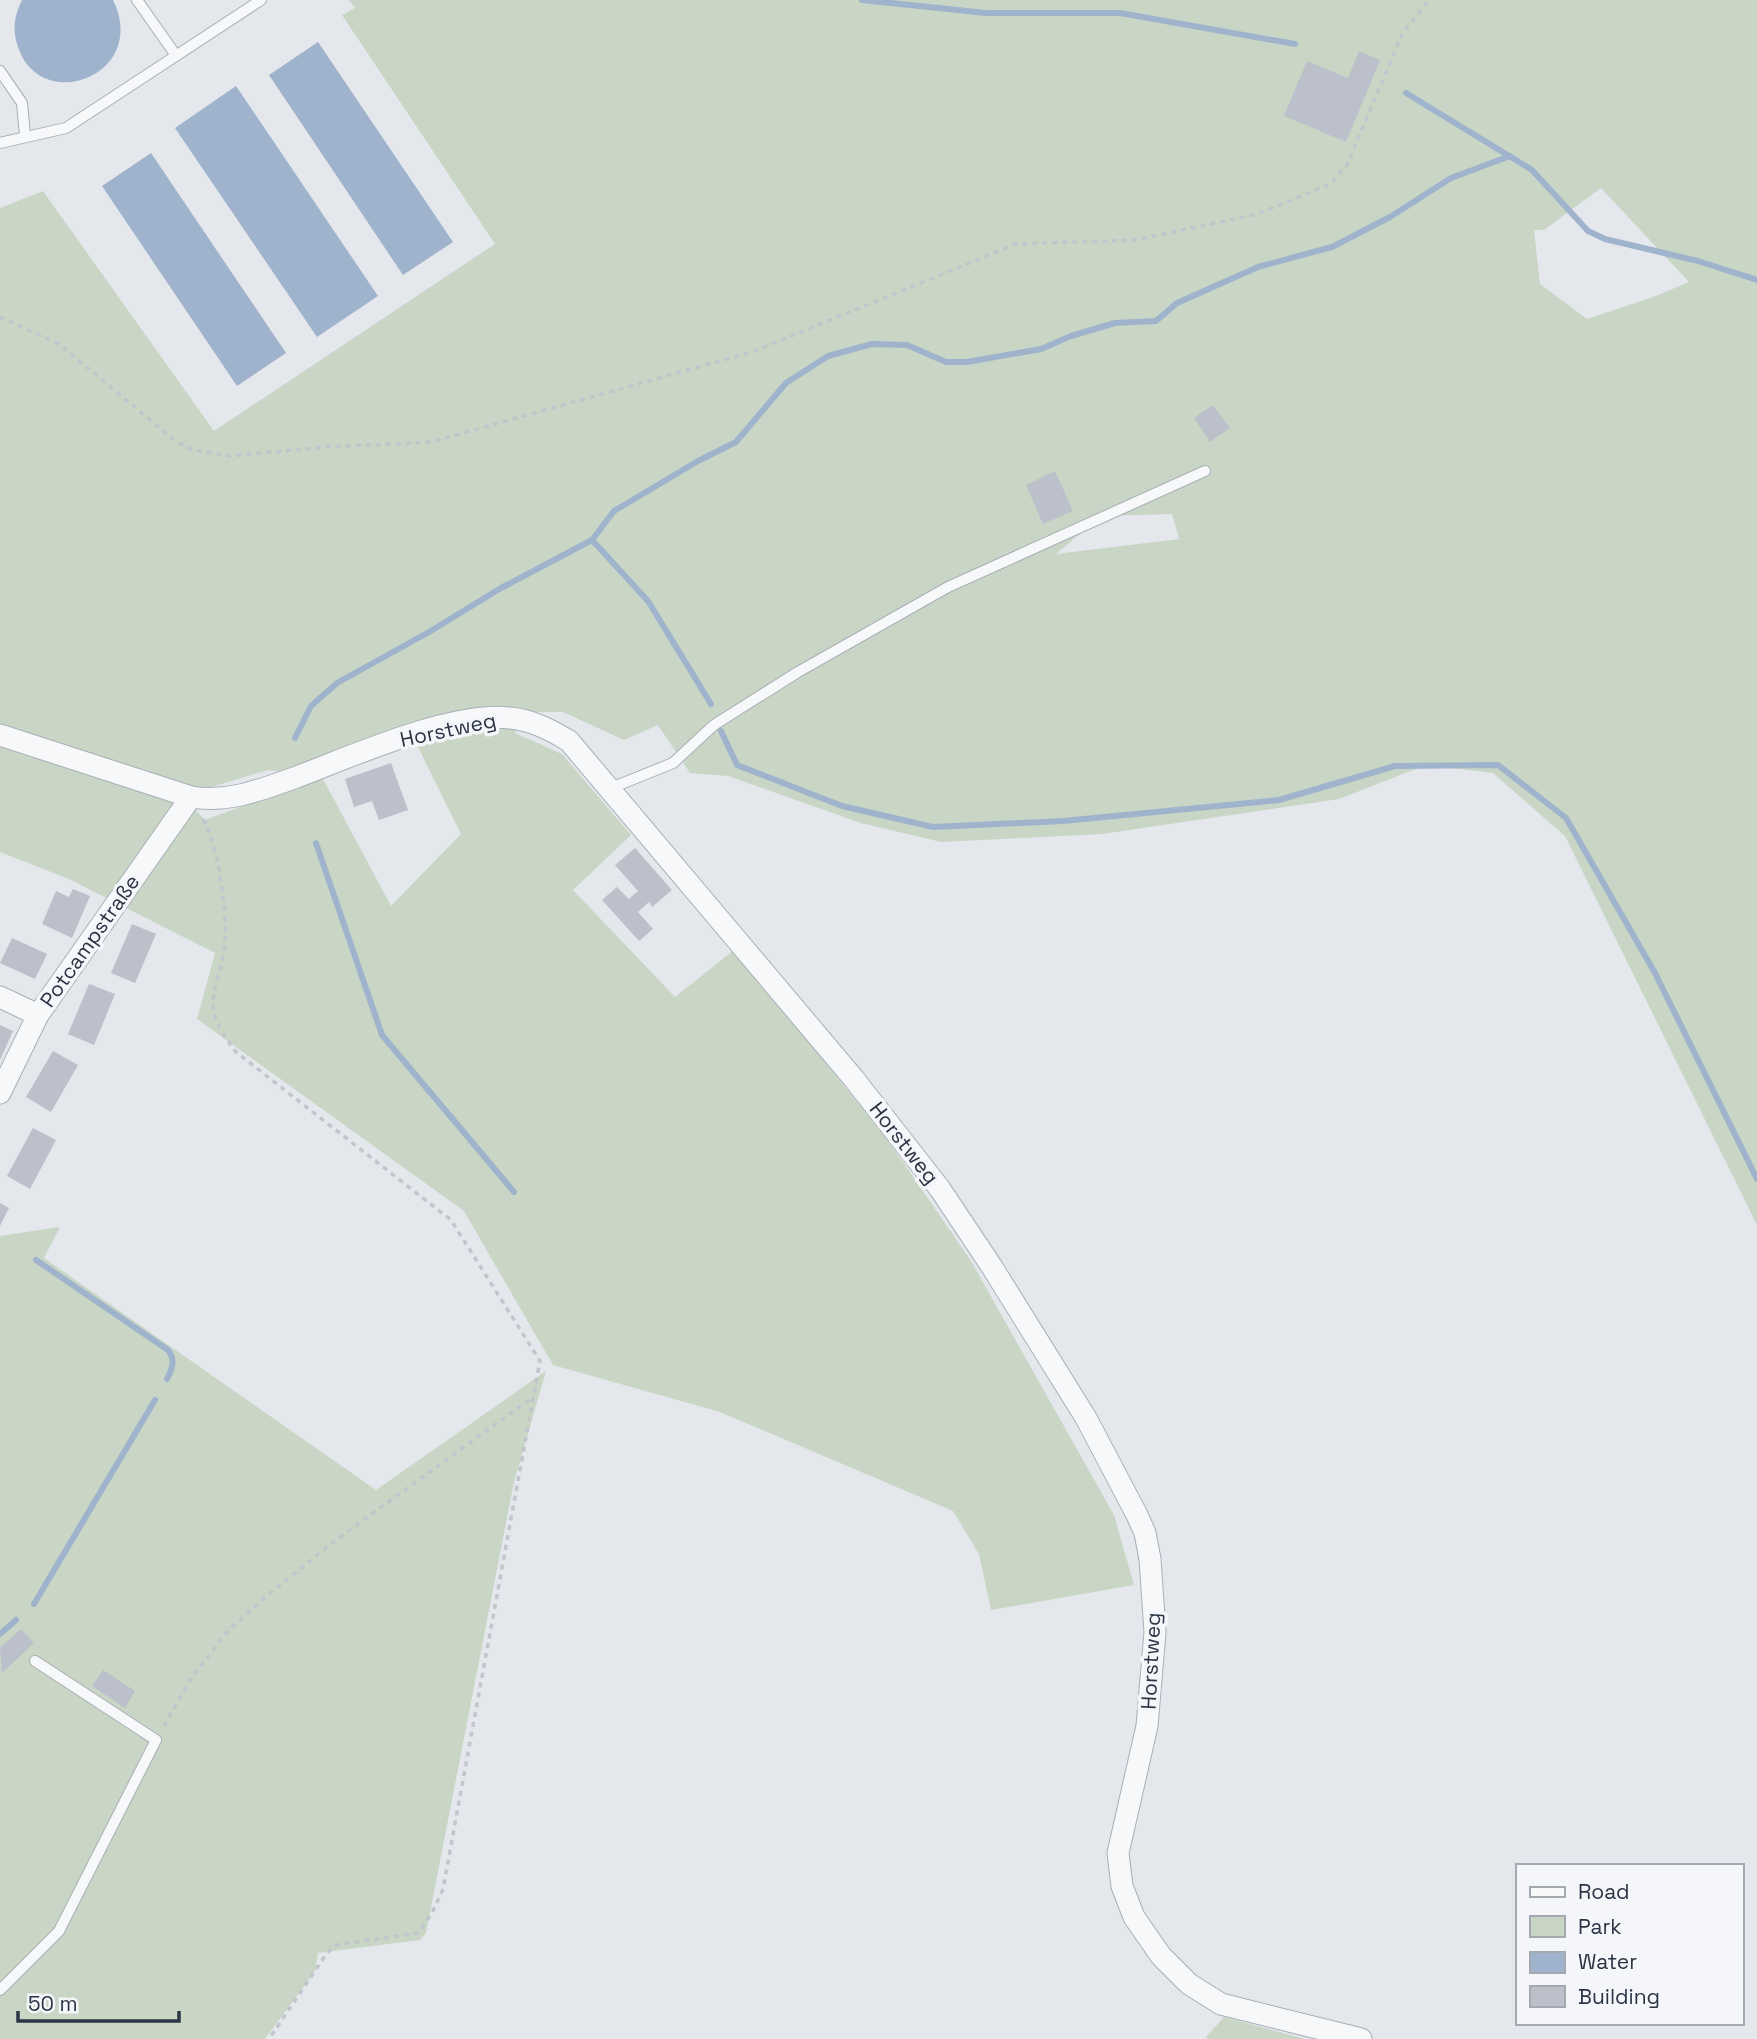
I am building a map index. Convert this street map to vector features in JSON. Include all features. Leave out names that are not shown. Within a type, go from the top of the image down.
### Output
[{"type":"street","name":"Horstweg","points":[[0,735],[191,797],[211,800],[251,793],[417,733],[478,720],[509,718],[545,727],[569,741],[846,1069],[940,1189],[1079,1407],[1137,1515],[1145,1533],[1150,1559],[1155,1632],[1147,1726],[1118,1853],[1122,1886],[1134,1917],[1161,1956],[1189,1984],[1221,2004],[1362,2039]]},
{"type":"street","name":"Potcampstraße","points":[[0,1093],[38,1014],[191,797]]},
{"type":"street","points":[[0,997],[38,1014]]},
{"type":"lane","points":[[137,0],[175,54]]},
{"type":"lane","points":[[0,143],[25,135],[66,128],[261,0]]},
{"type":"lane","points":[[0,71],[22,103],[25,135]]},
{"type":"lane","points":[[611,789],[673,763],[714,725],[798,672],[948,587],[1205,471]]},
{"type":"lane","points":[[0,1990],[59,1930],[156,1740],[35,1661]]},
{"type":"path","points":[[0,317],[59,344],[173,439],[192,450],[230,456],[326,447],[431,442],[752,352],[1016,244],[1134,240],[1258,214],[1329,184],[1347,165],[1403,32],[1429,0]]},
{"type":"path","points":[[191,797],[212,835],[224,917],[224,951],[213,1004],[220,1030],[236,1052],[451,1220],[540,1362],[443,1889],[432,1913],[418,1933],[337,1945],[327,1953],[270,2039]]},
{"type":"path","points":[[156,1740],[191,1677],[229,1630],[336,1540],[533,1396]]},
{"type":"green space","points":[[349,0],[1757,0],[1757,1225],[1565,836],[1493,773],[1426,765],[1339,799],[1102,834],[941,842],[861,823],[728,776],[690,773],[658,725],[624,740],[563,712],[520,712],[515,733],[562,754],[631,835],[573,890],[675,997],[734,950],[887,1139],[971,1261],[1114,1515],[1134,1585],[991,1610],[979,1554],[953,1511],[720,1412],[553,1365],[464,1211],[197,1019],[215,953],[69,879],[0,852],[0,743],[187,801],[205,820],[320,777],[268,770],[205,789],[182,785],[0,728],[0,208],[43,191],[214,431],[495,244],[342,15],[355,8]],"holes":[[[1601,188],[1689,282],[1587,319],[1540,284],[1534,230],[1544,230]],[[1172,514],[1179,539],[1056,554],[1101,516]],[[416,743],[461,834],[391,906],[322,777]]]},
{"type":"green space","points":[[60,1227],[44,1258],[376,1490],[546,1371],[514,1482],[426,1933],[420,1940],[318,1953],[315,1971],[265,2039],[0,2039],[0,1236]]},
{"type":"green space","points":[[1224,2017],[1305,2039],[1208,2039],[1206,2037]]},
{"type":"water","points":[[22,0],[113,0],[120,26],[117,49],[105,66],[88,78],[68,82],[48,79],[30,68],[18,47],[15,23]]},
{"type":"water","points":[[318,42],[453,242],[403,275],[269,75]]},
{"type":"water","points":[[236,86],[378,296],[317,337],[175,128]]},
{"type":"water","points":[[151,153],[286,353],[237,386],[102,186]]},
{"type":"building","points":[[1359,51],[1380,60],[1346,142],[1284,116],[1307,61],[1348,78]]},
{"type":"building","points":[[1213,405],[1230,428],[1210,442],[1194,418]]},
{"type":"building","points":[[1055,471],[1073,511],[1043,524],[1026,485]]},
{"type":"building","points":[[391,763],[408,810],[379,820],[372,801],[354,807],[345,779]]},
{"type":"building","points":[[635,848],[672,890],[652,907],[649,902],[638,912],[653,929],[639,941],[602,900],[617,887],[629,899],[638,891],[615,865]]},
{"type":"building","points":[[73,889],[90,896],[72,938],[42,924],[56,891],[69,897]]},
{"type":"building","points":[[132,924],[156,934],[135,983],[111,973]]},
{"type":"building","points":[[12,938],[47,954],[35,979],[0,963]]},
{"type":"building","points":[[89,984],[115,994],[94,1045],[68,1034]]},
{"type":"building","points":[[0,1025],[13,1031],[0,1060]]},
{"type":"building","points":[[53,1051],[78,1065],[51,1112],[26,1097]]},
{"type":"building","points":[[33,1128],[56,1140],[30,1189],[7,1176]]},
{"type":"building","points":[[0,1203],[9,1208],[0,1226]]},
{"type":"building","points":[[21,1629],[34,1643],[2,1673],[0,1648]]},
{"type":"building","points":[[103,1670],[135,1691],[125,1708],[92,1686]]},
{"type":"waterway","points":[[862,0],[986,13],[1120,13],[1295,44]]},
{"type":"waterway","points":[[1406,93],[1532,170],[1588,231],[1605,239],[1698,261],[1757,280]]},
{"type":"waterway","points":[[295,738],[311,706],[337,683],[501,588],[592,540],[614,511],[698,461],[736,442],[786,383],[828,356],[872,344],[907,345],[946,362],[967,362],[1041,349],[1071,336],[1115,323],[1156,321],[1177,303],[1258,267],[1332,247],[1390,217],[1451,178],[1510,156]]},
{"type":"waterway","points":[[592,540],[648,601],[711,704]]},
{"type":"waterway","points":[[721,731],[737,765],[842,806],[933,827],[1063,821],[1279,800],[1395,766],[1498,765],[1566,818],[1655,973],[1757,1179]]},
{"type":"waterway","points":[[316,843],[382,1035],[514,1192]]},
{"type":"waterway","points":[[36,1260],[168,1350],[173,1361],[167,1379]]},
{"type":"waterway","points":[[34,1604],[155,1400]]},
{"type":"waterway","points":[[0,1634],[16,1620]]}]
